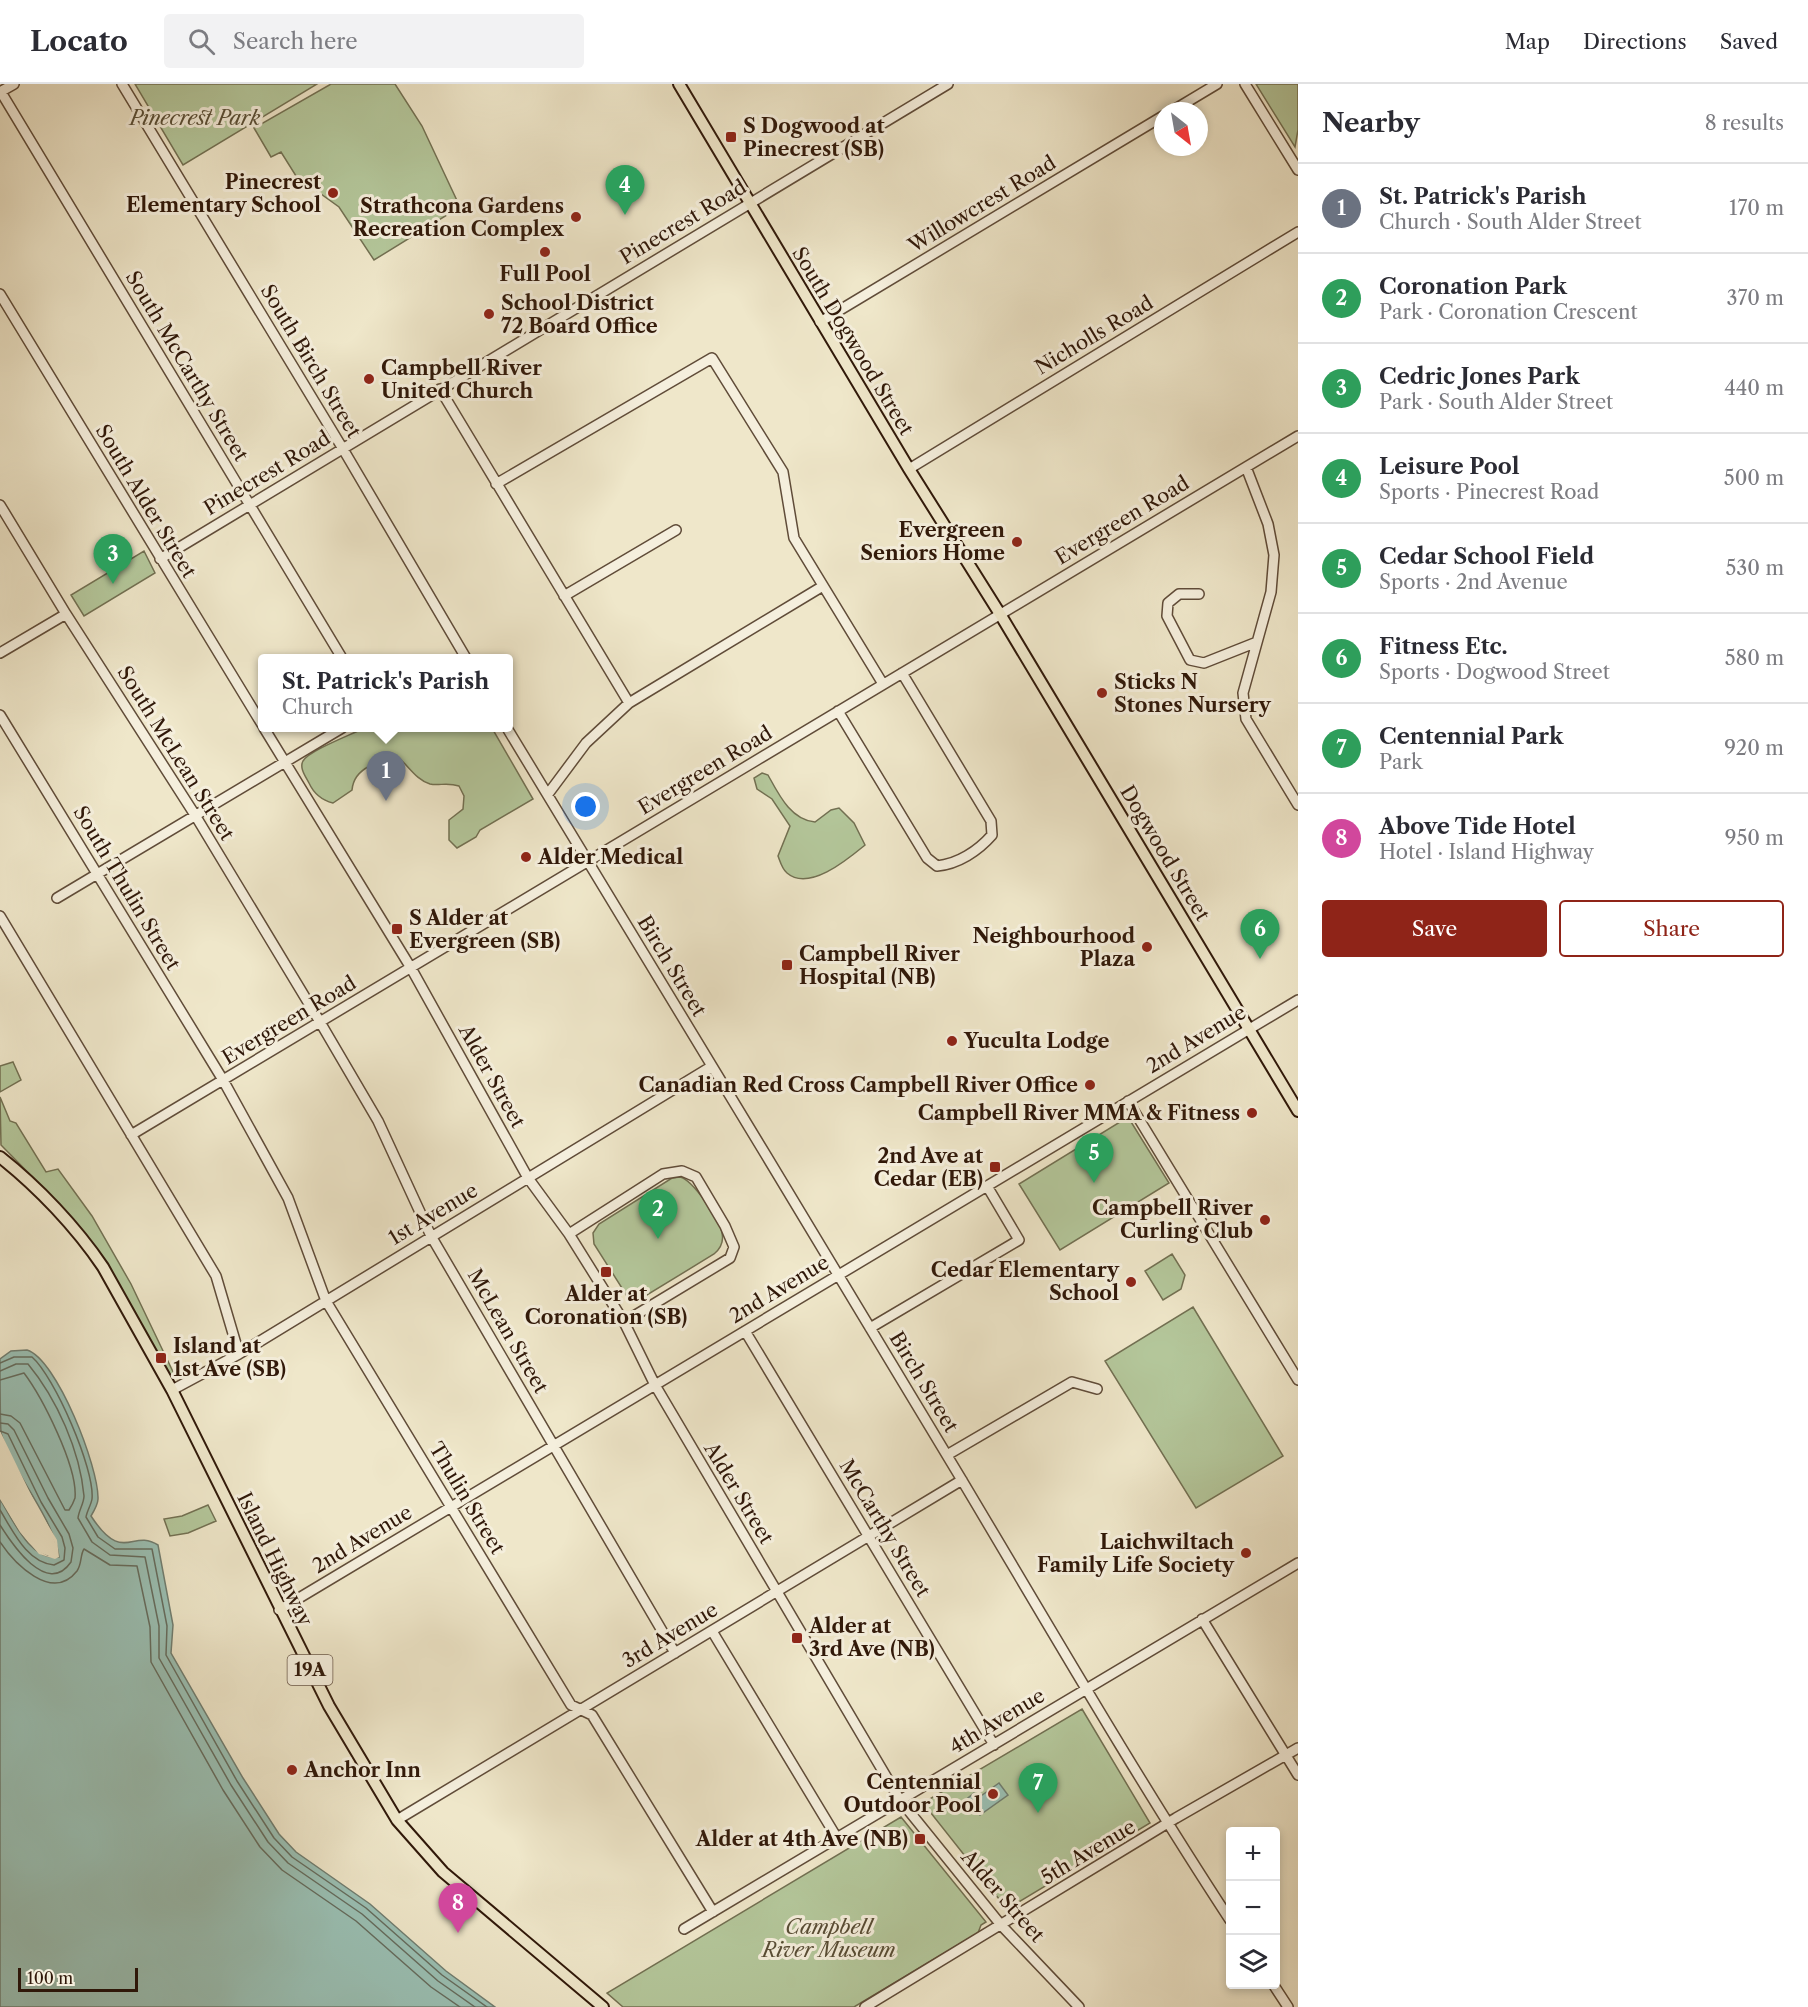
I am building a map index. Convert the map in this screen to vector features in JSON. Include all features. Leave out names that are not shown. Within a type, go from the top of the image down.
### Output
[{"type":"main road","name":"South Dogwood Street","points":[[679,84],[909,469],[1000,614]]},
{"type":"main road","name":"Dogwood Street","points":[[1000,614],[1298,1111]]},
{"type":"main road","name":"Island Highway","points":[[0,1157],[48,1202],[91,1250],[172,1390],[279,1610],[349,1743],[397,1820],[443,1872],[603,2007]]},
{"type":"street","points":[[0,92],[14,84]]},
{"type":"street","name":"South Birch Street","points":[[122,84],[343,449],[460,654]]},
{"type":"street","name":"Pinecrest Road","points":[[160,559],[948,84]]},
{"type":"street","points":[[1187,102],[1217,84]]},
{"type":"street","points":[[1245,84],[1298,170]]},
{"type":"street","name":"South McCarthy Street","points":[[0,92],[340,654]]},
{"type":"street","name":"Willowcrest Road","points":[[820,322],[1154,121]]},
{"type":"street","name":"Nicholls Road","points":[[909,469],[1298,232]]},
{"type":"street","name":"South Alder Street","points":[[0,294],[258,719]]},
{"type":"street","points":[[496,484],[712,358],[783,472],[794,538],[883,684]]},
{"type":"street","points":[[440,389],[629,703]]},
{"type":"street","name":"Evergreen Road","points":[[132,1135],[1298,435]]},
{"type":"street","points":[[1246,467],[1268,524],[1274,555],[1271,592],[1243,693],[1246,719],[1298,805]]},
{"type":"street","name":"South McLean Street","points":[[0,505],[66,614],[195,815],[320,1022]]},
{"type":"street","points":[[564,596],[676,530]]},
{"type":"street","points":[[548,794],[586,743],[629,703],[823,586]]},
{"type":"street","points":[[1199,594],[1179,594],[1168,603],[1167,616],[1190,660],[1204,663],[1257,642]]},
{"type":"street","points":[[0,653],[66,614]]},
{"type":"street","points":[[838,711],[927,858],[937,866],[950,864],[964,856],[984,844],[992,835],[991,821],[902,673]]},
{"type":"street","name":"South Thulin Street","points":[[0,715],[223,1080]]},
{"type":"street","name":"South Alder Street","points":[[266,732],[411,968]]},
{"type":"street","points":[[57,898],[335,732]]},
{"type":"street","points":[[509,732],[588,861]]},
{"type":"street","name":"Birch Street","points":[[588,861],[962,1480],[1085,1690],[1168,1826],[1226,1914]]},
{"type":"street","points":[[0,916],[216,1276],[239,1354]]},
{"type":"street","name":"Alder Street","points":[[411,968],[528,1178],[569,1234],[624,1322],[655,1385],[900,1800],[1001,1925],[1079,2007]]},
{"type":"street","name":"2nd Avenue","points":[[279,1610],[1298,1000]]},
{"type":"street","name":"McLean Street","points":[[320,1022],[378,1121],[431,1236],[675,1653]]},
{"type":"street","name":"1st Avenue","points":[[172,1390],[239,1354],[712,1066]]},
{"type":"street","name":"Thulin Street","points":[[223,1080],[288,1198],[326,1300],[571,1705],[592,1715],[713,1912]]},
{"type":"street","points":[[1128,1101],[1298,1380]]},
{"type":"street","points":[[569,1234],[663,1174],[682,1172],[696,1177],[725,1226],[734,1247],[730,1258],[624,1322]]},
{"type":"street","points":[[870,1328],[1019,1239],[987,1186]]},
{"type":"street","name":"McCarthy Street","points":[[745,1331],[993,1744]]},
{"type":"street","points":[[947,1455],[1072,1382],[1097,1389]]},
{"type":"street","name":"3rd Avenue","points":[[397,1820],[962,1480]]},
{"type":"street","name":"4th Avenue","points":[[684,1929],[1298,1563]]},
{"type":"street","points":[[1202,1620],[1298,1775]]},
{"type":"street","points":[[712,1631],[837,1838]]},
{"type":"street","name":"5th Avenue","points":[[865,2007],[1168,1826],[1176,1818],[1298,1748]]},
{"type":"street","points":[[1276,1989],[1288,2007]]},
{"type":"green space","name":"Pinecrest Park","points":[[135,84],[317,84],[183,165]]},
{"type":"green space","points":[[331,84],[395,84],[422,126],[460,207],[374,260],[339,207],[296,176],[281,152],[271,157],[254,128]]},
{"type":"green space","points":[[1256,84],[1298,84],[1298,130],[1295,147]]},
{"type":"green space","points":[[144,551],[155,573],[84,616],[71,595]]},
{"type":"green space","points":[[356,732],[494,732],[533,799],[480,830],[476,837],[457,848],[449,840],[449,820],[463,809],[464,796],[459,786],[430,784],[417,777],[400,759],[384,761],[363,770],[354,782],[352,790],[333,803],[318,796],[302,767],[307,757]]},
{"type":"green space","points":[[762,773],[768,775],[781,798],[799,817],[815,822],[831,810],[839,808],[854,823],[865,845],[839,865],[817,876],[806,879],[796,878],[787,873],[778,856],[790,826],[772,799],[757,789],[754,778]]},
{"type":"green space","points":[[13,1062],[21,1080],[0,1092],[0,1066]]},
{"type":"green space","points":[[0,1097],[10,1121],[16,1123],[46,1172],[58,1169],[92,1216],[131,1284],[176,1378],[169,1376],[101,1254],[57,1202],[1,1145]]},
{"type":"green space","points":[[1128,1117],[1169,1183],[1060,1250],[1019,1184]]},
{"type":"green space","points":[[680,1177],[692,1185],[711,1210],[722,1233],[721,1245],[714,1254],[642,1298],[627,1296],[594,1244],[593,1233],[599,1224],[672,1178]]},
{"type":"green space","points":[[1172,1254],[1185,1275],[1181,1289],[1163,1300],[1145,1271]]},
{"type":"green space","points":[[1193,1307],[1283,1456],[1196,1508],[1105,1361]]},
{"type":"green space","points":[[208,1505],[216,1521],[188,1533],[170,1536],[164,1519],[182,1516]]},
{"type":"green space","points":[[1082,1709],[1150,1823],[1007,1909],[923,1803]]},
{"type":"green space","name":"Campbell River Museum","points":[[901,1817],[986,1922],[981,1925],[978,1933],[854,2007],[623,2007],[607,1993]]},
{"type":"water","points":[[27,1350],[39,1358],[51,1373],[63,1393],[84,1441],[92,1464],[98,1499],[91,1516],[111,1539],[119,1542],[149,1541],[158,1545],[173,1625],[171,1653],[243,1778],[279,1834],[296,1852],[370,1904],[446,1971],[495,2007],[0,2007],[0,1499],[31,1546],[39,1553],[49,1557],[59,1557],[50,1527],[14,1464],[1,1433],[0,1359],[11,1351]]},
{"type":"water","points":[[999,1783],[1008,1795],[980,1815],[968,1798],[974,1793],[978,1798]]},
{"type":"pier","points":[[0,1431],[36,1505],[57,1540],[59,1557],[55,1559],[39,1554],[20,1532],[0,1499],[0,1496],[41,1552],[48,1556],[56,1555],[54,1541],[15,1471],[0,1438]]},
{"type":"place","name":"S Dogwood at Pinecrest (SB)","points":[[731,137]]},
{"type":"place","name":"Pinecrest Elementary School","points":[[333,193]]},
{"type":"place","name":"Leisure Pool","points":[[625,215]]},
{"type":"place","name":"Strathcona Gardens Recreation Complex","points":[[576,217]]},
{"type":"place","name":"Full Pool","points":[[545,252]]},
{"type":"place","name":"School District 72 Board Office","points":[[489,314]]},
{"type":"place","name":"Campbell River United Church","points":[[369,379]]},
{"type":"place","name":"Evergreen Seniors Home","points":[[1017,542]]},
{"type":"place","name":"Cedric Jones Park","points":[[113,584]]},
{"type":"place","name":"Sticks N Stones Nursery","points":[[1102,693]]},
{"type":"place","name":"St. Patrick's Parish","points":[[386,801]]},
{"type":"place","name":"Alder Medical","points":[[526,857]]},
{"type":"place","name":"S Alder at Evergreen (SB)","points":[[397,929]]},
{"type":"place","name":"Neighbourhood Plaza","points":[[1147,947]]},
{"type":"place","name":"Fitness Etc.","points":[[1260,959]]},
{"type":"place","name":"Campbell River Hospital (NB)","points":[[787,965]]},
{"type":"place","name":"Yuculta Lodge","points":[[952,1041]]},
{"type":"place","name":"Canadian Red Cross Campbell River Office","points":[[1090,1085]]},
{"type":"place","name":"Campbell River MMA & Fitness","points":[[1252,1113]]},
{"type":"place","name":"2nd Ave at Cedar (EB)","points":[[995,1167]]},
{"type":"place","name":"Cedar School Field","points":[[1094,1183]]},
{"type":"place","name":"Campbell River Curling Club","points":[[1265,1220]]},
{"type":"place","name":"Coronation Park","points":[[658,1239]]},
{"type":"place","name":"Alder at Coronation (SB)","points":[[606,1272]]},
{"type":"place","name":"Cedar Elementary School","points":[[1131,1282]]},
{"type":"place","name":"Island at 1st Ave (SB)","points":[[161,1358]]},
{"type":"place","name":"Laichwiltach Family Life Society","points":[[1246,1553]]},
{"type":"place","name":"Alder at 3rd Ave (NB)","points":[[797,1638]]},
{"type":"place","name":"Anchor Inn","points":[[292,1770]]},
{"type":"place","name":"Centennial Outdoor Pool","points":[[993,1794]]},
{"type":"place","name":"Centennial Park","points":[[1038,1813]]},
{"type":"place","name":"Alder at 4th Ave (NB)","points":[[920,1839]]},
{"type":"place","name":"Above Tide Hotel","points":[[458,1933]]}]
